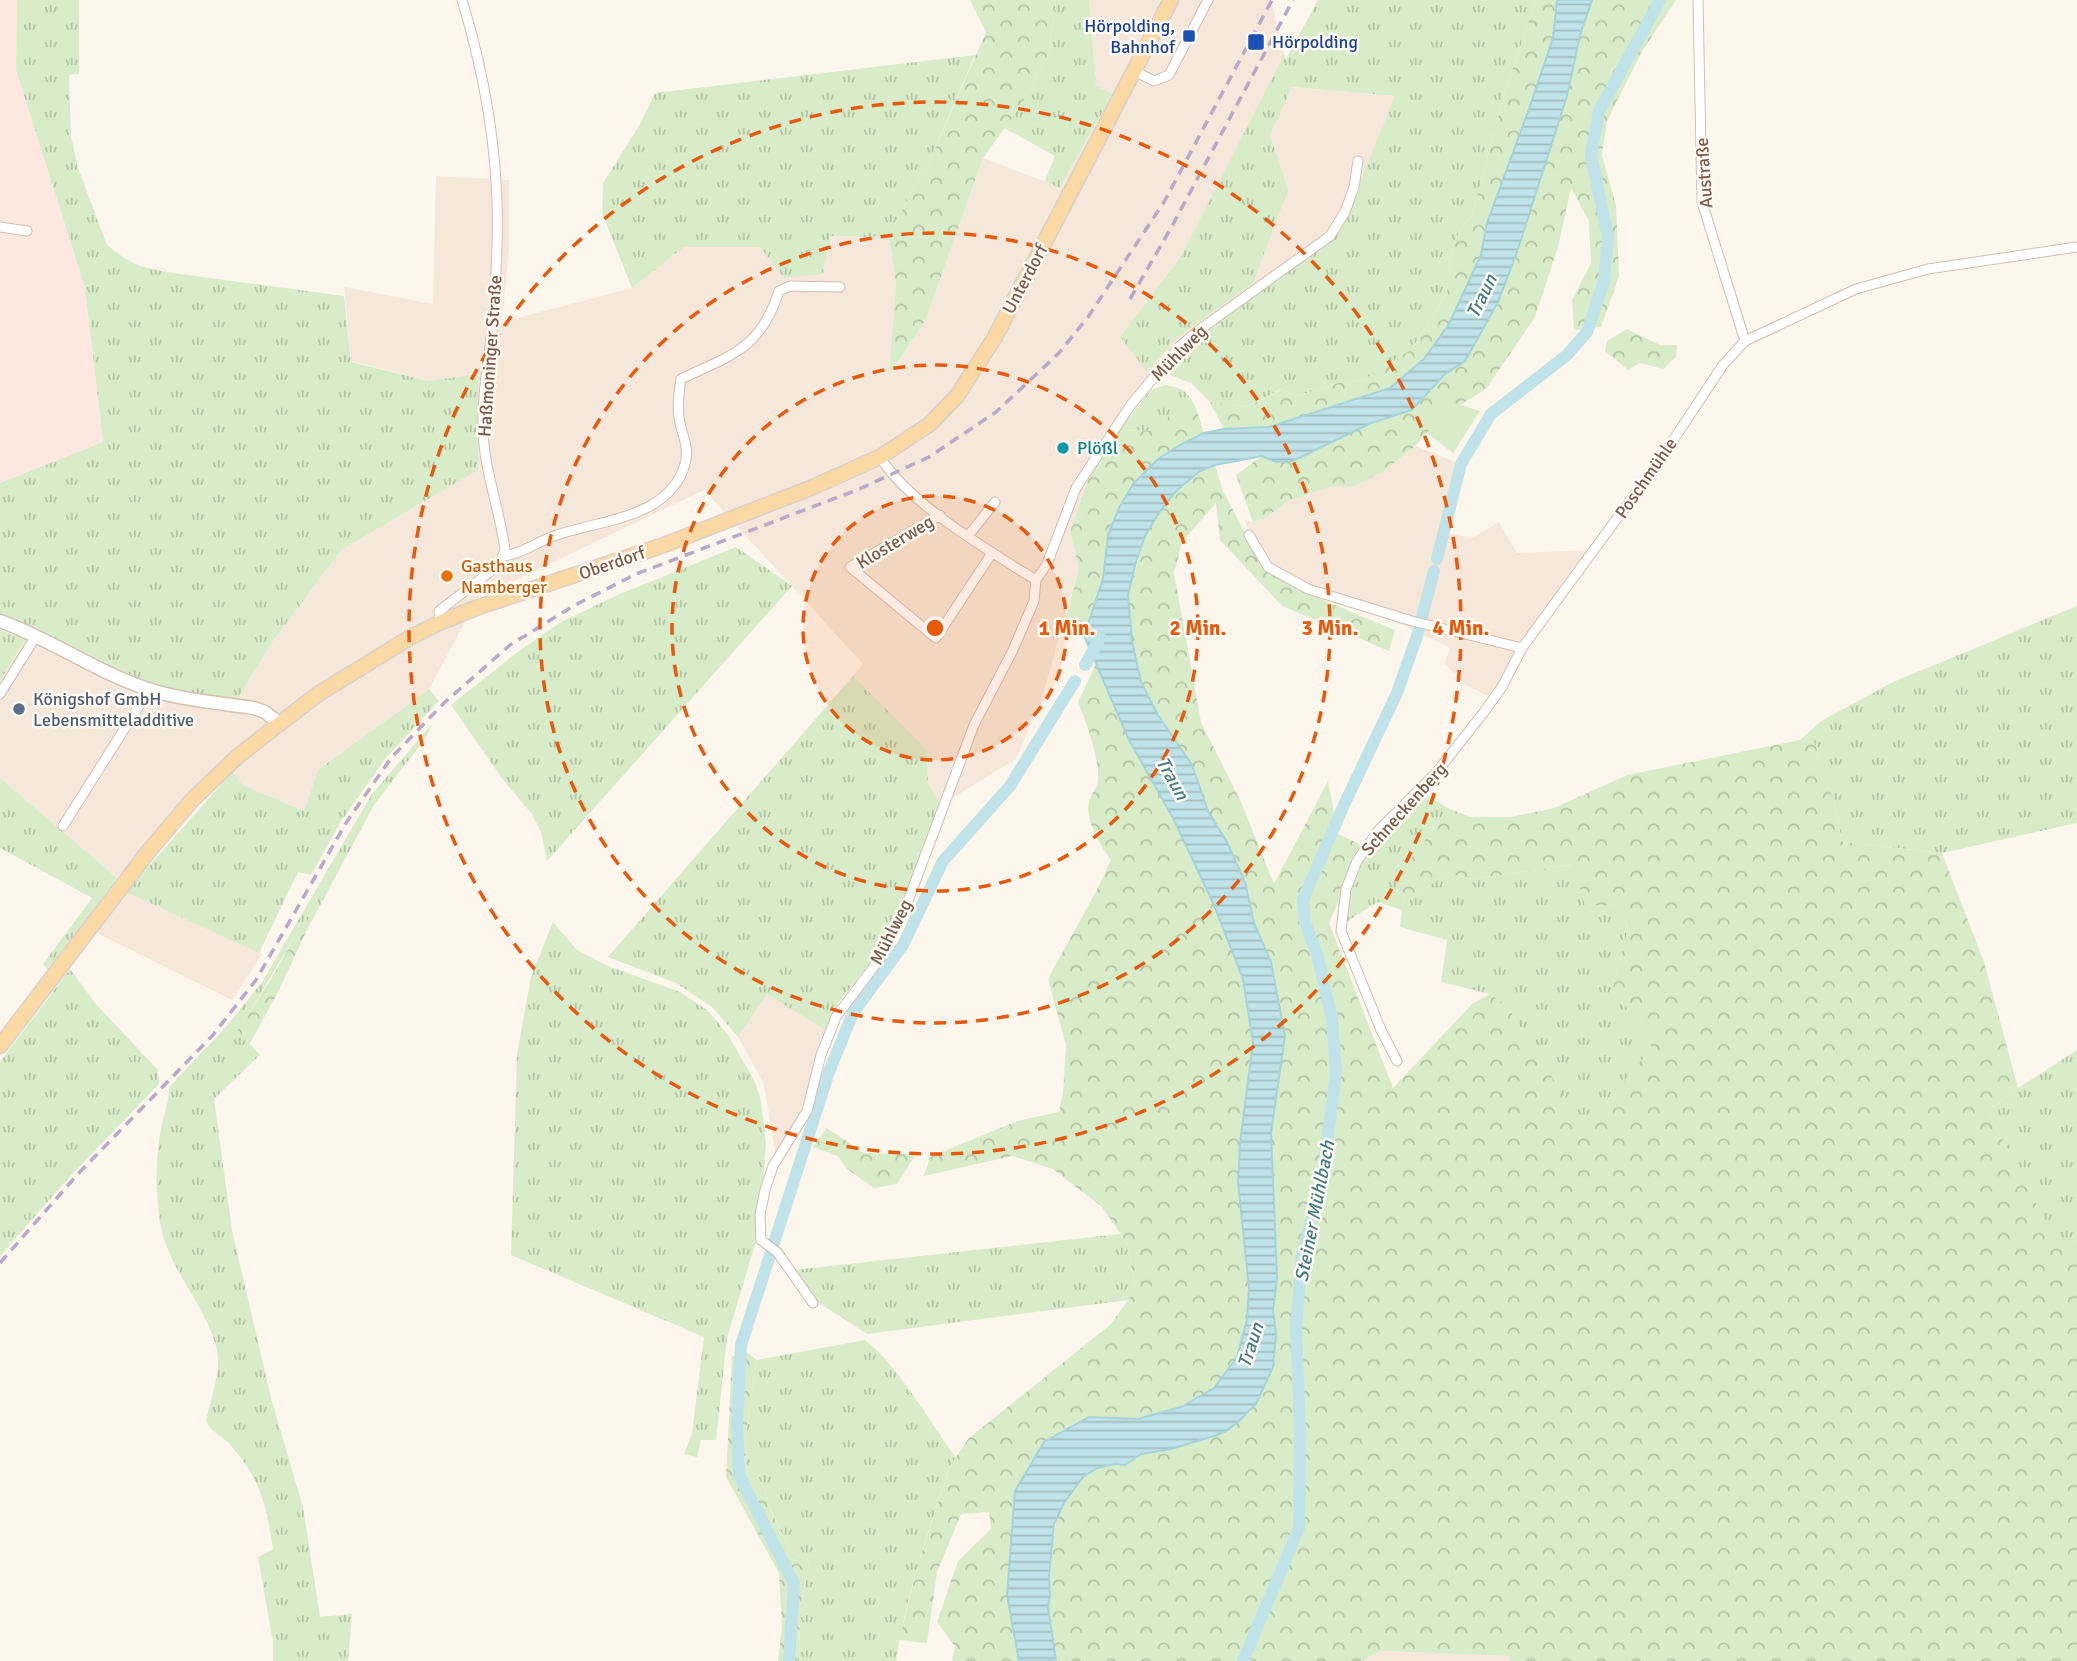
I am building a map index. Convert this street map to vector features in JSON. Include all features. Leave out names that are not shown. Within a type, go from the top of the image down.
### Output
[{"type":"main road","name":"Unterdorf","points":[[880,457],[913,437],[944,410],[979,364],[1171,0]]},
{"type":"main road","name":"Oberdorf","points":[[0,1046],[192,800],[238,756],[318,694],[411,637],[441,622],[664,545],[813,487],[880,457]]},
{"type":"street","name":"Haßmoninger Straße","points":[[461,0],[483,79],[492,131],[496,181],[497,243],[492,326],[484,389],[483,431],[505,556]]},
{"type":"street","points":[[1134,71],[1154,81],[1168,75],[1208,0]]},
{"type":"street","name":"Austraße","points":[[1698,0],[1702,202],[1745,341]]},
{"type":"street","name":"Mühlweg","points":[[814,1303],[777,1252],[761,1240],[760,1215],[765,1190],[773,1166],[807,1111],[821,1055],[836,1017],[879,960],[905,909],[974,725],[1013,650],[1034,601],[1036,580],[1047,564],[1076,488],[1130,406],[1179,347],[1330,236],[1345,212],[1354,187],[1358,162]]},
{"type":"street","points":[[0,227],[27,231]]},
{"type":"street","name":"Poschmühle","points":[[1522,648],[1662,457],[1717,373],[1745,341],[1856,289],[1927,270],[2077,247]]},
{"type":"street","points":[[441,622],[439,611],[500,564],[505,556],[522,552],[552,537],[632,514],[666,495],[681,476],[685,463],[687,446],[678,415],[681,379],[742,350],[762,329],[779,291],[790,286],[840,287]]},
{"type":"street","points":[[880,457],[901,484],[940,515],[992,553],[1036,580]]},
{"type":"street","points":[[968,536],[995,502]]},
{"type":"street","name":"Klosterweg","points":[[940,515],[850,568],[936,638],[992,553]]},
{"type":"street","points":[[1249,535],[1268,567],[1308,589],[1412,621],[1522,648]]},
{"type":"street","points":[[0,621],[149,690],[254,708],[265,712],[279,723]]},
{"type":"street","points":[[0,694],[36,636]]},
{"type":"street","name":"Schneckenberg","points":[[1397,1061],[1381,1030],[1342,932],[1346,889],[1357,861],[1377,832],[1436,773],[1462,741],[1502,687],[1522,648]]},
{"type":"street","points":[[63,826],[149,690]]},
{"type":"shaded area","points":[[0,0],[17,0],[16,70],[85,288],[103,442],[0,483]]},
{"type":"shaded area","points":[[1089,0],[1271,0],[1292,87],[1396,96],[1340,231],[1187,342],[1134,406],[1088,480],[1070,532],[1079,568],[1042,698],[1016,759],[941,805],[928,783],[927,750],[853,676],[863,664],[704,490],[478,598],[429,689],[318,770],[304,811],[243,785],[232,772],[219,764],[117,878],[0,778],[0,681],[25,639],[145,685],[236,701],[271,644],[341,550],[477,470],[478,375],[429,381],[351,361],[344,287],[433,304],[436,176],[509,180],[509,250],[502,322],[632,288],[684,247],[760,247],[830,236],[889,237],[896,284],[890,375],[926,319],[983,158],[1059,187],[1113,95],[1096,86]]},
{"type":"shaded area","points":[[1415,446],[1461,464],[1444,533],[1472,538],[1499,522],[1517,553],[1595,550],[1564,591],[1502,687],[1488,696],[1466,685],[1445,664],[1450,648],[1407,627],[1308,587],[1269,565],[1244,520],[1253,522],[1265,518],[1288,501],[1333,486],[1354,486],[1383,472]]},
{"type":"shaded area","points":[[126,892],[262,954],[232,1000],[97,933]]},
{"type":"shaded area","points":[[767,994],[825,1030],[805,1111],[779,1153],[775,1151],[764,1084],[738,1037]]},
{"type":"shaded area","points":[[1381,1651],[1508,1656],[1510,1661],[1361,1661]]},
{"type":"green space","points":[[17,0],[79,0],[79,74],[69,75],[71,136],[78,168],[107,245],[140,266],[166,272],[344,296],[351,362],[429,381],[478,374],[478,470],[341,550],[271,644],[236,701],[168,690],[127,678],[0,614],[0,483],[103,442],[85,288],[16,70]]},
{"type":"green space","points":[[970,0],[1056,0],[1049,52],[1022,104],[983,158],[926,319],[889,376],[896,284],[889,237],[912,190],[927,167],[986,32]]},
{"type":"green space","points":[[1056,0],[1089,0],[1096,86],[1113,94],[1059,188],[1045,181],[1055,156],[1004,128],[1022,104],[1049,52]]},
{"type":"green space","points":[[1318,0],[1536,0],[1504,94],[1472,216],[1461,228],[1452,247],[1447,293],[1412,349],[1364,380],[1339,383],[1297,396],[1281,389],[1249,406],[1210,402],[1191,383],[1162,372],[1187,342],[1340,231],[1395,96],[1292,87],[1270,135],[1288,190],[1253,283],[1179,336],[1147,371],[1120,337],[1181,257],[1284,54],[1286,59]]},
{"type":"green space","points":[[1536,0],[1557,0],[1553,38],[1487,223],[1481,255],[1449,324],[1424,359],[1390,388],[1269,427],[1224,429],[1210,402],[1249,406],[1282,389],[1297,396],[1339,383],[1364,380],[1412,349],[1447,293],[1452,247],[1461,228],[1472,216],[1504,94]]},
{"type":"green space","points":[[1592,0],[1676,0],[1641,53],[1607,121],[1602,155],[1616,206],[1619,276],[1601,327],[1574,330],[1572,300],[1591,263],[1589,221],[1571,188],[1558,247],[1535,317],[1486,389],[1444,415],[1415,446],[1383,472],[1354,486],[1333,486],[1288,501],[1265,518],[1253,522],[1236,475],[1262,456],[1275,462],[1293,461],[1371,423],[1412,410],[1445,374],[1465,361],[1498,302],[1516,252],[1567,96],[1580,35]]},
{"type":"green space","points":[[975,55],[927,167],[912,190],[889,237],[830,236],[823,274],[784,278],[760,247],[684,247],[632,288],[602,213],[603,183],[640,124],[655,93]]},
{"type":"green space","points":[[1627,329],[1660,345],[1677,345],[1676,357],[1663,369],[1640,363],[1628,370],[1605,351],[1607,341]]},
{"type":"green space","points":[[1166,385],[1185,392],[1196,408],[1179,406],[1156,431],[1119,430],[1151,390]]},
{"type":"green space","points":[[1449,401],[1480,411],[1453,453],[1427,433]]},
{"type":"green space","points":[[1179,405],[1196,408],[1204,433],[1158,459],[1108,535],[1103,579],[1084,636],[1063,628],[1079,568],[1070,532],[1088,480],[1119,430],[1156,431]]},
{"type":"green space","points":[[1215,465],[1223,491],[1263,567],[1323,600],[1395,630],[1389,651],[1282,606],[1220,540],[1216,503],[1182,542],[1174,573],[1201,722],[1241,802],[1274,884],[1328,781],[1338,834],[1362,845],[1329,923],[1393,1088],[1472,1004],[1490,994],[1507,1006],[1585,1130],[1652,1047],[1613,987],[1628,928],[1617,906],[1585,905],[1573,865],[1470,879],[1447,873],[1405,903],[1396,880],[1448,808],[1470,817],[1511,817],[1554,808],[1627,775],[1800,740],[1814,742],[1835,804],[1842,842],[1942,853],[1984,962],[2018,1088],[1988,1111],[2059,1248],[2077,1241],[2077,1661],[1510,1661],[1508,1656],[1381,1651],[1361,1661],[1056,1661],[1048,1608],[1049,1575],[1057,1513],[1083,1477],[1104,1465],[1125,1465],[1141,1454],[1171,1449],[1226,1431],[1256,1404],[1273,1367],[1276,1335],[1273,1310],[1277,1278],[1271,1133],[1285,1036],[1271,962],[1254,923],[1245,882],[1227,842],[1208,811],[1192,765],[1158,715],[1141,682],[1132,641],[1128,595],[1145,536],[1158,514],[1176,491],[1200,471]]},
{"type":"green space","points":[[736,547],[792,586],[547,861],[541,832],[532,814],[504,781],[451,705],[515,654],[561,622],[620,594]]},
{"type":"green space","points":[[2077,606],[2077,823],[1942,853],[1842,842],[1835,804],[1814,742],[1800,740],[1821,721],[1893,682]]},
{"type":"green space","points":[[0,630],[25,639],[0,681]]},
{"type":"green space","points":[[1097,662],[1129,740],[1174,820],[1213,903],[1243,979],[1253,1042],[1240,1143],[1238,1182],[1249,1288],[1247,1320],[1237,1357],[1214,1388],[1181,1407],[1138,1419],[1089,1417],[1015,1491],[1016,1649],[1019,1661],[952,1661],[955,1646],[937,1622],[958,1561],[991,1529],[989,1512],[961,1514],[937,1572],[927,1643],[899,1640],[918,1565],[950,1466],[969,1438],[1110,1325],[1135,1290],[1128,1245],[1102,1207],[1053,1169],[1012,1156],[924,1176],[930,1157],[1017,1121],[1059,1112],[1066,1045],[1048,979],[1111,860],[1094,832],[1089,817],[1089,801],[1097,784],[1098,772],[1092,741],[1078,702]]},
{"type":"green space","points":[[853,676],[927,750],[928,783],[941,805],[894,922],[874,958],[839,1002],[825,1030],[767,994],[738,1037],[712,1007],[676,983],[608,957]]},
{"type":"green space","points":[[429,689],[439,701],[385,759],[340,823],[311,875],[298,872],[259,953],[126,892],[232,772],[243,785],[304,811],[318,770]]},
{"type":"green space","points":[[432,724],[425,739],[374,805],[309,926],[306,918],[238,1031],[260,1055],[214,1099],[232,1230],[271,1398],[303,1507],[320,1617],[352,1614],[348,1661],[273,1661],[273,1642],[258,1557],[273,1549],[268,1520],[257,1484],[250,1472],[230,1444],[211,1429],[206,1421],[216,1381],[218,1358],[209,1327],[174,1263],[162,1231],[157,1191],[160,1136],[169,1087],[225,1028],[262,982],[372,794]]},
{"type":"green space","points":[[0,778],[117,878],[0,1040],[0,1034],[49,972],[43,964],[92,898],[0,848]]},
{"type":"green space","points":[[1420,792],[1448,808],[1396,880],[1405,903],[1447,873],[1470,879],[1574,865],[1585,905],[1618,906],[1628,929],[1613,987],[1653,1047],[1585,1131],[1507,1006],[1490,994],[1441,982],[1447,940],[1400,927],[1402,910],[1378,902],[1343,924],[1347,892],[1358,863],[1377,838]]},
{"type":"green space","points":[[306,917],[309,926],[249,1045],[237,1031],[271,979]]},
{"type":"green space","points":[[553,922],[577,950],[608,966],[680,992],[707,1010],[727,1033],[755,1082],[761,1101],[766,1144],[757,1238],[727,1338],[716,1440],[701,1440],[697,1457],[684,1454],[692,1433],[704,1337],[511,1255],[517,1054],[531,977]]},
{"type":"green space","points":[[70,969],[95,1003],[158,1070],[159,1084],[74,1172],[0,1256],[0,1062]]},
{"type":"green space","points":[[2077,1050],[2077,1241],[2059,1249],[1988,1111]]},
{"type":"green space","points":[[827,1128],[864,1153],[916,1154],[897,1184],[874,1188],[847,1169],[838,1156],[813,1147]]},
{"type":"green space","points":[[1120,1234],[1128,1245],[1135,1290],[1128,1300],[867,1334],[816,1301],[794,1270]]},
{"type":"green space","points":[[865,1340],[902,1380],[956,1458],[950,1466],[919,1562],[896,1661],[799,1661],[800,1607],[810,1561],[791,1552],[770,1508],[762,1483],[746,1464],[745,1440],[757,1360]]},
{"type":"green space","points":[[748,1353],[757,1360],[745,1440],[746,1464],[762,1483],[770,1509],[791,1552],[810,1561],[800,1607],[799,1661],[778,1661],[782,1627],[779,1573],[726,1477],[732,1356]]},
{"type":"water","name":"Traun","points":[[1557,0],[1592,0],[1580,35],[1567,96],[1517,252],[1498,302],[1465,361],[1445,374],[1412,410],[1371,423],[1293,461],[1275,462],[1262,456],[1215,465],[1200,471],[1176,491],[1158,514],[1145,536],[1136,562],[1128,595],[1132,641],[1141,682],[1158,715],[1192,765],[1208,811],[1227,842],[1245,882],[1254,923],[1271,962],[1285,1036],[1271,1133],[1277,1278],[1273,1310],[1276,1335],[1273,1367],[1256,1404],[1226,1431],[1171,1449],[1141,1454],[1125,1465],[1097,1468],[1083,1477],[1064,1503],[1054,1524],[1048,1608],[1056,1661],[1019,1661],[1007,1595],[1015,1491],[1044,1442],[1089,1417],[1138,1419],[1181,1407],[1214,1388],[1237,1357],[1247,1320],[1249,1288],[1238,1182],[1240,1143],[1253,1042],[1243,979],[1213,903],[1174,820],[1129,740],[1084,636],[1103,579],[1108,535],[1133,484],[1158,459],[1180,445],[1204,433],[1224,429],[1269,427],[1390,388],[1424,359],[1449,324],[1481,255],[1487,223],[1553,38]]},
{"type":"waterway","name":"Steiner Mühlbach","points":[[1437,559],[1461,464],[1491,414],[1567,355],[1587,332],[1604,281],[1608,237],[1591,155],[1599,111],[1660,0]]},
{"type":"waterway","name":"Steiner Mühlbach","points":[[1243,1661],[1299,1528],[1300,1429],[1296,1328],[1302,1255],[1322,1181],[1336,1073],[1332,1019],[1317,954],[1305,922],[1303,900],[1397,693],[1417,636],[1434,571]]},
{"type":"waterway","points":[[1085,665],[1100,638]]},
{"type":"waterway","points":[[789,1661],[794,1584],[739,1475],[737,1424],[741,1345],[829,1072],[853,1013],[903,945],[943,861],[1010,786],[1075,681]]},
{"type":"railway","points":[[0,1263],[77,1175],[213,1035],[256,980],[346,823],[391,758],[444,703],[510,645],[575,605],[636,574],[857,490],[929,457],[996,412],[1059,353],[1088,317],[1164,202],[1272,0]]},
{"type":"railway","points":[[1130,299],[1293,0]]},
{"type":"place","name":"Hörpolding, Bahnhof","points":[[1189,36]]},
{"type":"place","name":"Hörpolding","points":[[1256,42]]},
{"type":"place","name":"Plößl","points":[[1063,448]]},
{"type":"place","name":"Gasthaus Namberger","points":[[447,576]]},
{"type":"place","name":"Königshof GmbH Lebensmitteladditive","points":[[19,709]]}]
